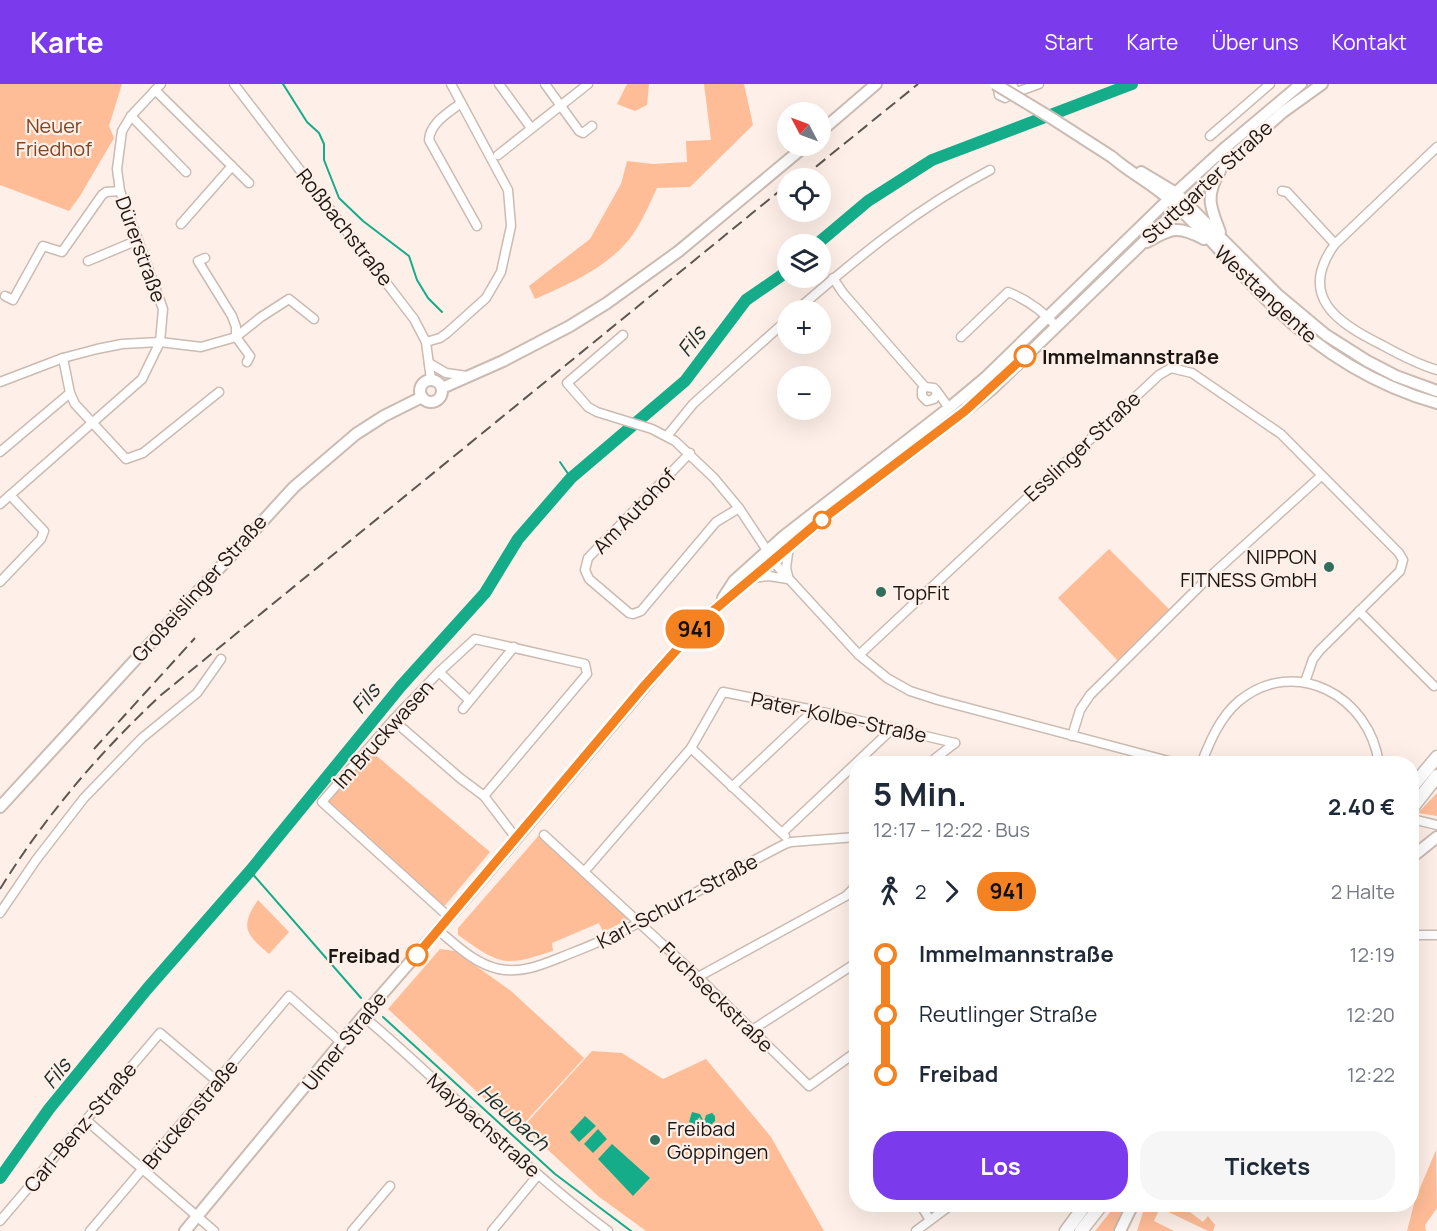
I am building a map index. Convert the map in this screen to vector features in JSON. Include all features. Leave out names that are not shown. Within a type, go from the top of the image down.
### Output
[{"type":"highway","points":[[1419,779],[1437,757]]},
{"type":"highway","points":[[1419,799],[1437,776]]},
{"type":"highway","points":[[1066,1231],[1080,1212]]},
{"type":"highway","points":[[1081,1231],[1096,1212]]},
{"type":"main road","points":[[831,123],[876,84]]},
{"type":"main road","name":"Westtangente","points":[[995,84],[1177,200],[1222,238],[1277,294],[1326,334],[1367,361],[1396,376],[1437,391]]},
{"type":"main road","name":"Stuttgarter Straße","points":[[1094,281],[1134,250],[1226,147],[1301,84]]},
{"type":"main road","name":"Stuttgarter Straße","points":[[1094,281],[1177,200],[1226,162],[1283,112],[1322,84]]},
{"type":"main road","points":[[442,388],[471,376],[570,326],[607,303],[679,251],[793,156]]},
{"type":"main road","points":[[1222,238],[1210,207],[1210,194],[1226,162]]},
{"type":"main road","name":"Westtangente","points":[[1177,200],[1211,242],[1271,304],[1317,343],[1372,378],[1397,390],[1437,403]]},
{"type":"main road","points":[[1134,250],[1168,230],[1179,228],[1211,242]]},
{"type":"main road","name":"Ulmer Straße","points":[[185,1231],[363,1016],[666,661],[716,608],[752,578],[769,555],[789,546],[993,388],[1052,322],[1094,281]]},
{"type":"main road","name":"Ulmer Straße","points":[[716,608],[734,581],[769,555],[1052,322]]},
{"type":"main road","points":[[431,381],[437,382],[442,388],[437,401],[430,402],[422,397],[422,386],[431,381]]},
{"type":"main road","name":"Großeislinger Straße","points":[[0,807],[294,487],[356,434],[384,416],[422,397]]},
{"type":"main road","points":[[1419,851],[1437,837]]},
{"type":"main road","points":[[1120,1231],[1129,1212]]},
{"type":"street","name":"Roßbachstraße","points":[[234,84],[414,319],[426,342],[431,381]]},
{"type":"street","points":[[426,342],[440,338],[447,333],[486,298],[501,272],[511,226],[508,190],[451,84]]},
{"type":"street","points":[[499,84],[531,128]]},
{"type":"street","points":[[545,84],[580,133],[592,126]]},
{"type":"street","points":[[498,154],[588,84]]},
{"type":"street","points":[[1000,84],[999,95],[1005,98],[1011,96],[1013,88],[1039,84]]},
{"type":"street","points":[[1210,136],[1270,84]]},
{"type":"street","points":[[158,87],[249,183]]},
{"type":"street","name":"Dürerstraße","points":[[0,504],[142,379],[160,342],[163,309],[120,191],[117,158],[122,131],[131,116],[158,87]]},
{"type":"street","points":[[461,103],[436,124],[430,131],[429,140],[477,226]]},
{"type":"street","points":[[131,116],[186,172]]},
{"type":"street","points":[[1437,147],[1335,244],[1325,261],[1319,281],[1321,296],[1339,321],[1420,365],[1437,370]]},
{"type":"street","points":[[181,224],[232,166]]},
{"type":"street","points":[[808,300],[854,260],[928,206],[990,170]]},
{"type":"street","points":[[5,296],[14,300],[43,246],[62,252],[102,195],[106,192],[120,191]]},
{"type":"street","points":[[1282,191],[1287,192],[1335,244]]},
{"type":"street","points":[[88,261],[138,240]]},
{"type":"street","points":[[205,258],[198,261],[232,316],[236,327],[236,337],[250,356],[247,362]]},
{"type":"street","points":[[833,278],[925,387]]},
{"type":"street","points":[[961,337],[1008,292],[1034,305],[1052,322]]},
{"type":"street","points":[[0,382],[63,358],[122,344],[160,342],[201,347],[236,337],[261,316],[290,298],[314,319]]},
{"type":"street","name":"Am Autohof","points":[[777,329],[693,404],[667,435],[690,453],[714,478],[739,508],[769,555],[789,579],[859,655],[887,678],[910,691],[1149,756]]},
{"type":"street","points":[[623,335],[567,383],[588,407],[597,412],[667,435]]},
{"type":"street","points":[[63,358],[70,393],[75,404],[126,459],[143,453],[219,392]]},
{"type":"street","points":[[429,363],[446,373],[471,376]]},
{"type":"street","name":"Esslinger Straße","points":[[859,655],[1070,456],[1159,375],[1171,368],[1192,373],[1281,434],[1321,476]]},
{"type":"street","points":[[925,387],[931,386],[936,390],[949,408]]},
{"type":"street","points":[[925,387],[922,396],[927,400],[934,399],[936,390]]},
{"type":"street","points":[[0,452],[70,393]]},
{"type":"street","name":"Am Autohof","points":[[690,453],[588,558],[585,570],[589,579],[633,614],[640,610],[716,522],[739,508]]},
{"type":"street","points":[[1072,736],[1080,710],[1090,695],[1206,580],[1321,476],[1399,553],[1403,561],[1400,571],[1322,647],[1313,659],[1305,682]]},
{"type":"street","points":[[0,582],[41,539],[44,531],[10,495]]},
{"type":"street","points":[[752,578],[769,576],[789,579],[786,568],[789,546]]},
{"type":"street","points":[[1359,611],[1434,686]]},
{"type":"street","name":"Im Bruckwasen","points":[[449,917],[322,802],[393,720],[439,672],[475,639],[585,664],[587,674],[484,796]]},
{"type":"street","points":[[463,709],[514,648]]},
{"type":"street","points":[[0,913],[36,860],[84,798],[142,738],[197,693],[221,659]]},
{"type":"street","name":"Im Bruckwasen","points":[[439,672],[470,700]]},
{"type":"street","points":[[1204,756],[1212,736],[1237,702],[1253,691],[1274,684],[1305,682],[1337,695],[1355,710],[1371,732],[1378,756]]},
{"type":"street","name":"Pater-Kolbe-Straße","points":[[691,748],[723,692],[955,743],[938,756]]},
{"type":"street","points":[[732,786],[814,711]]},
{"type":"street","points":[[393,720],[484,796],[516,838]]},
{"type":"street","points":[[863,756],[892,729]]},
{"type":"street","points":[[584,872],[691,748],[791,842]]},
{"type":"street","points":[[782,833],[849,770]]},
{"type":"street","points":[[1419,821],[1437,825]]},
{"type":"street","name":"Fuchseckstraße","points":[[544,835],[698,977],[809,1086],[849,1057]]},
{"type":"street","name":"Karl-Schurz-Straße","points":[[438,930],[473,958],[489,966],[520,970],[600,943],[641,924],[791,842],[849,836]]},
{"type":"street","points":[[698,977],[849,893]]},
{"type":"street","points":[[1419,934],[1437,935]]},
{"type":"street","points":[[752,1030],[849,968]]},
{"type":"street","name":"Brückenstraße","points":[[90,1231],[289,996],[342,1043]]},
{"type":"street","name":"Maybachstraße","points":[[363,1016],[538,1175],[608,1231]]},
{"type":"street","name":"Carl-Benz-Straße","points":[[0,1221],[160,1033],[218,1082]]},
{"type":"street","points":[[86,1120],[214,1231]]},
{"type":"street","points":[[492,1231],[538,1175]]},
{"type":"street","points":[[352,1231],[390,1186]]},
{"type":"street","points":[[925,1212],[930,1220]]},
{"type":"street","points":[[916,1231],[941,1212]]},
{"type":"green space","name":"Neuer Friedhof","points":[[0,84],[122,84],[109,126],[114,138],[69,211],[0,185]]},
{"type":"green space","points":[[627,84],[649,84],[647,105],[635,111],[617,104]]},
{"type":"green space","points":[[704,84],[744,84],[753,125],[690,187],[657,188],[635,231],[611,258],[587,274],[535,299],[529,286],[590,239],[621,184],[627,161],[653,164],[687,162],[686,141],[711,140]]},
{"type":"green space","points":[[1109,549],[1171,611],[1119,662],[1058,598]]},
{"type":"green space","points":[[365,746],[490,852],[442,909],[321,799]]},
{"type":"green space","points":[[1437,793],[1437,816],[1419,812]]},
{"type":"green space","points":[[541,833],[633,917],[603,932],[599,923],[552,943],[553,951],[513,961],[495,958],[458,935],[458,928]]},
{"type":"green space","points":[[258,900],[289,932],[269,954],[255,941],[248,929],[249,917]]},
{"type":"green space","points":[[440,949],[455,951],[511,991],[584,1058],[518,1130],[388,1009]]},
{"type":"green space","name":"Freibad Göppingen","points":[[592,1051],[622,1053],[663,1079],[706,1059],[771,1137],[824,1231],[646,1231],[598,1196],[523,1127]]},
{"type":"green space","points":[[1436,1150],[1437,1208],[1425,1225],[1426,1231],[1407,1231],[1412,1212],[1419,1212],[1419,1190]]},
{"type":"green space","points":[[1110,1212],[1123,1212],[1113,1231],[1095,1231]]},
{"type":"green space","points":[[1143,1212],[1158,1212],[1154,1221],[1174,1231],[1137,1231]]},
{"type":"green space","points":[[1168,1212],[1190,1212],[1203,1222],[1208,1216],[1215,1225],[1213,1231],[1208,1231]]},
{"type":"shaded area","points":[[692,1112],[700,1114],[704,1122],[706,1115],[712,1113],[715,1121],[711,1125],[706,1125],[699,1117],[696,1125],[689,1122]]},
{"type":"shaded area","points":[[585,1116],[596,1126],[579,1142],[570,1132]]},
{"type":"shaded area","points":[[598,1129],[607,1139],[593,1153],[584,1144]]},
{"type":"shaded area","points":[[612,1144],[650,1178],[633,1196],[598,1159]]},
{"type":"waterway","points":[[283,84],[307,122],[319,133],[324,144],[324,160],[339,198],[363,221],[409,256],[417,280],[428,298],[442,312]]},
{"type":"waterway","name":"Fils","points":[[829,234],[868,201],[932,160],[1132,84]]},
{"type":"waterway","name":"Fils","points":[[0,1178],[49,1109],[147,989],[250,871],[401,686],[485,593],[518,539],[571,478],[685,381],[746,300],[777,279]]},
{"type":"waterway","points":[[560,462],[571,478]]},
{"type":"waterway","name":"Heubach","points":[[250,871],[361,998]]},
{"type":"waterway","name":"Heubach","points":[[383,1017],[555,1174],[631,1231]]},
{"type":"railway","points":[[814,168],[918,84]]},
{"type":"railway","points":[[0,889],[74,786],[161,695],[777,193]]},
{"type":"railway","points":[[94,749],[195,638]]},
{"type":"bus line","name":"941","points":[[417,955],[645,685],[707,616],[816,524],[965,411],[993,388],[1025,356]]},
{"type":"place","name":"Immelmannstraße","points":[[1025,356]]},
{"type":"place","name":"NIPPON FITNESS GmbH","points":[[1329,567]]},
{"type":"place","name":"TopFit","points":[[881,592]]},
{"type":"place","name":"Freibad","points":[[417,955]]},
{"type":"place","name":"Freibad Göppingen","points":[[655,1140]]}]
